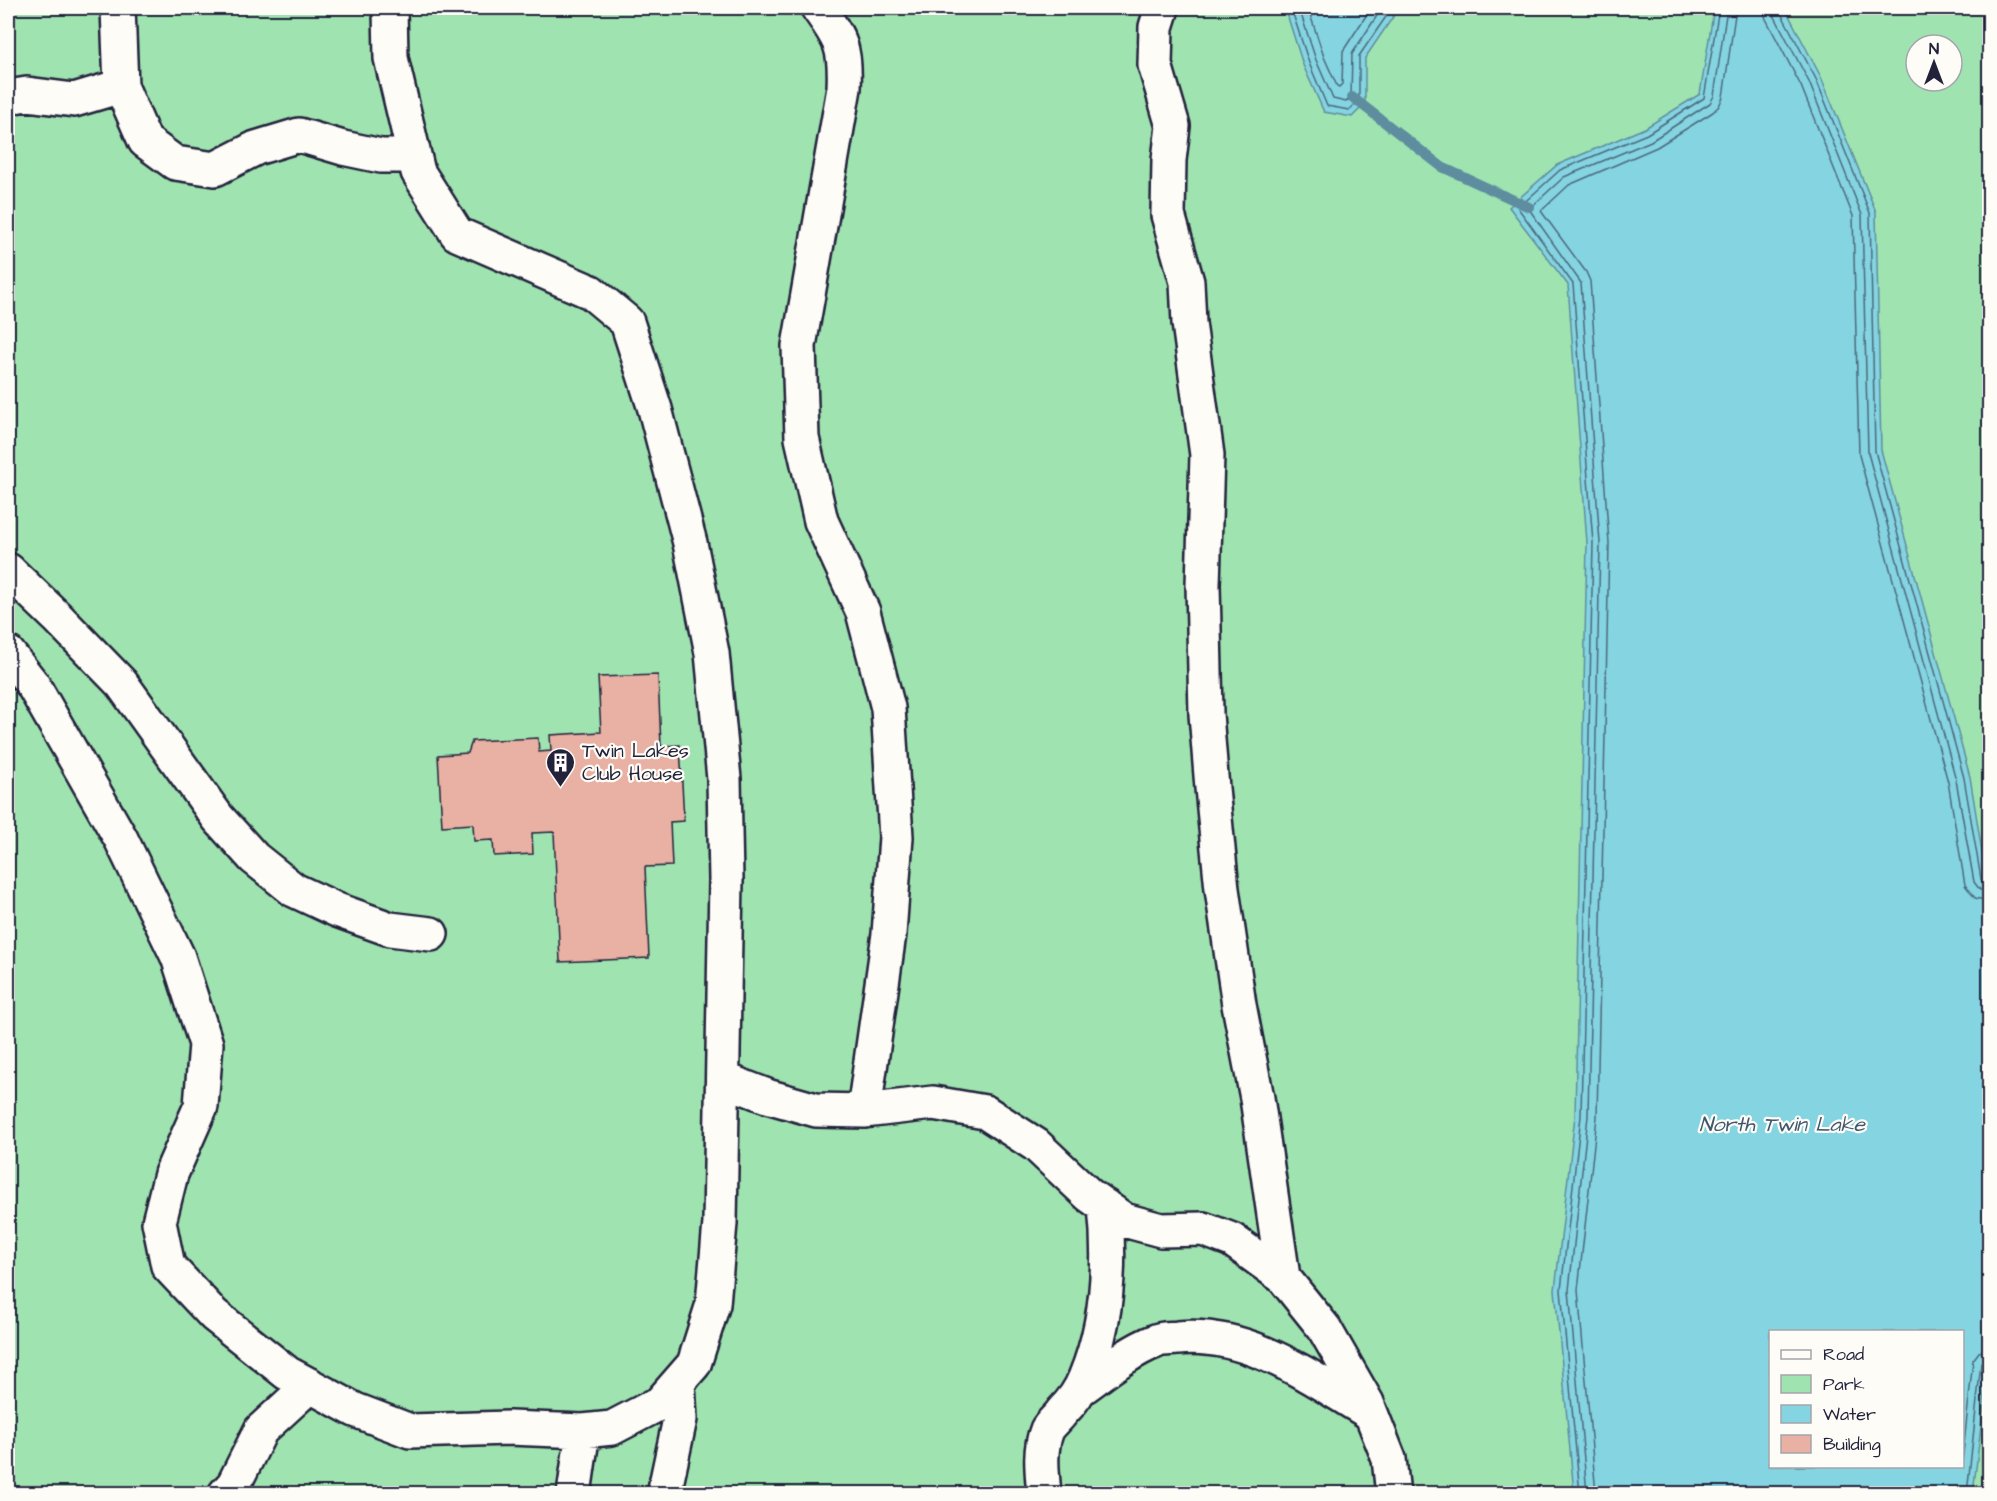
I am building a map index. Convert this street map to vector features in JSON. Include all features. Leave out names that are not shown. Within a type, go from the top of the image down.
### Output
[{"type":"lane","points":[[118,8],[122,86],[145,141],[175,163],[215,169],[256,148],[299,135],[381,156],[414,156]]},
{"type":"lane","points":[[8,653],[33,685],[121,839],[178,957],[206,1044],[201,1106],[171,1174],[159,1222],[168,1266],[214,1316],[287,1373],[355,1410],[410,1431],[509,1428],[583,1431],[612,1428],[660,1403],[694,1364],[712,1304],[720,1223],[726,880],[724,779],[712,653],[690,543],[655,409],[627,322],[591,292],[457,234],[418,172],[391,58],[390,8]]},
{"type":"lane","points":[[819,8],[838,35],[845,61],[844,88],[799,346],[802,438],[821,521],[863,612],[888,708],[896,837],[889,934],[864,1111]]},
{"type":"lane","points":[[1162,8],[1156,27],[1155,65],[1173,126],[1169,160],[1168,215],[1187,282],[1207,455],[1203,585],[1206,714],[1212,788],[1222,889],[1235,982],[1257,1098],[1283,1277]]},
{"type":"lane","points":[[8,97],[27,94],[74,99],[122,86]]},
{"type":"lane","points":[[8,570],[122,684],[218,818],[254,858],[294,890],[337,910],[390,928],[430,934]]},
{"type":"lane","points":[[723,1079],[767,1096],[816,1110],[864,1111],[933,1103],[985,1112],[1036,1145],[1089,1195],[1124,1220],[1161,1230],[1203,1229],[1232,1240],[1283,1277],[1324,1328],[1370,1413],[1389,1459],[1393,1494]]},
{"type":"lane","points":[[1044,1494],[1041,1454],[1048,1428],[1071,1402],[1085,1380],[1099,1333],[1106,1292],[1108,1231],[1105,1206]]},
{"type":"lane","points":[[1079,1390],[1119,1362],[1157,1340],[1193,1337],[1228,1340],[1269,1355],[1370,1413]]},
{"type":"lane","points":[[664,1494],[680,1419],[678,1383]]},
{"type":"lane","points":[[225,1494],[234,1484],[261,1430],[310,1385]]},
{"type":"lane","points":[[574,1494],[583,1431]]},
{"type":"green space","points":[[8,8],[1989,8],[1989,1493],[8,1493]]},
{"type":"water","points":[[1285,8],[1399,8],[1365,58],[1365,104],[1352,117],[1324,112],[1303,65]]},
{"type":"water","name":"North Twin Lake","points":[[1714,8],[1785,8],[1821,77],[1876,212],[1881,450],[1970,777],[1989,896],[1990,1351],[1973,1493],[1574,1493],[1555,1290],[1575,1116],[1587,543],[1568,285],[1509,207],[1557,165],[1645,128],[1700,94]]},
{"type":"building","name":"Twin Lakes Club House","points":[[658,675],[661,746],[680,745],[684,821],[670,822],[672,866],[645,867],[649,958],[560,962],[554,832],[532,833],[533,854],[494,856],[493,840],[474,841],[473,824],[442,826],[438,755],[468,753],[472,741],[538,738],[539,752],[551,751],[550,735],[601,732],[598,677]]},
{"type":"waterway","points":[[1352,97],[1442,167],[1529,207]]},
{"type":"place","name":"Twin Lakes Club House","points":[[561,788]]}]
